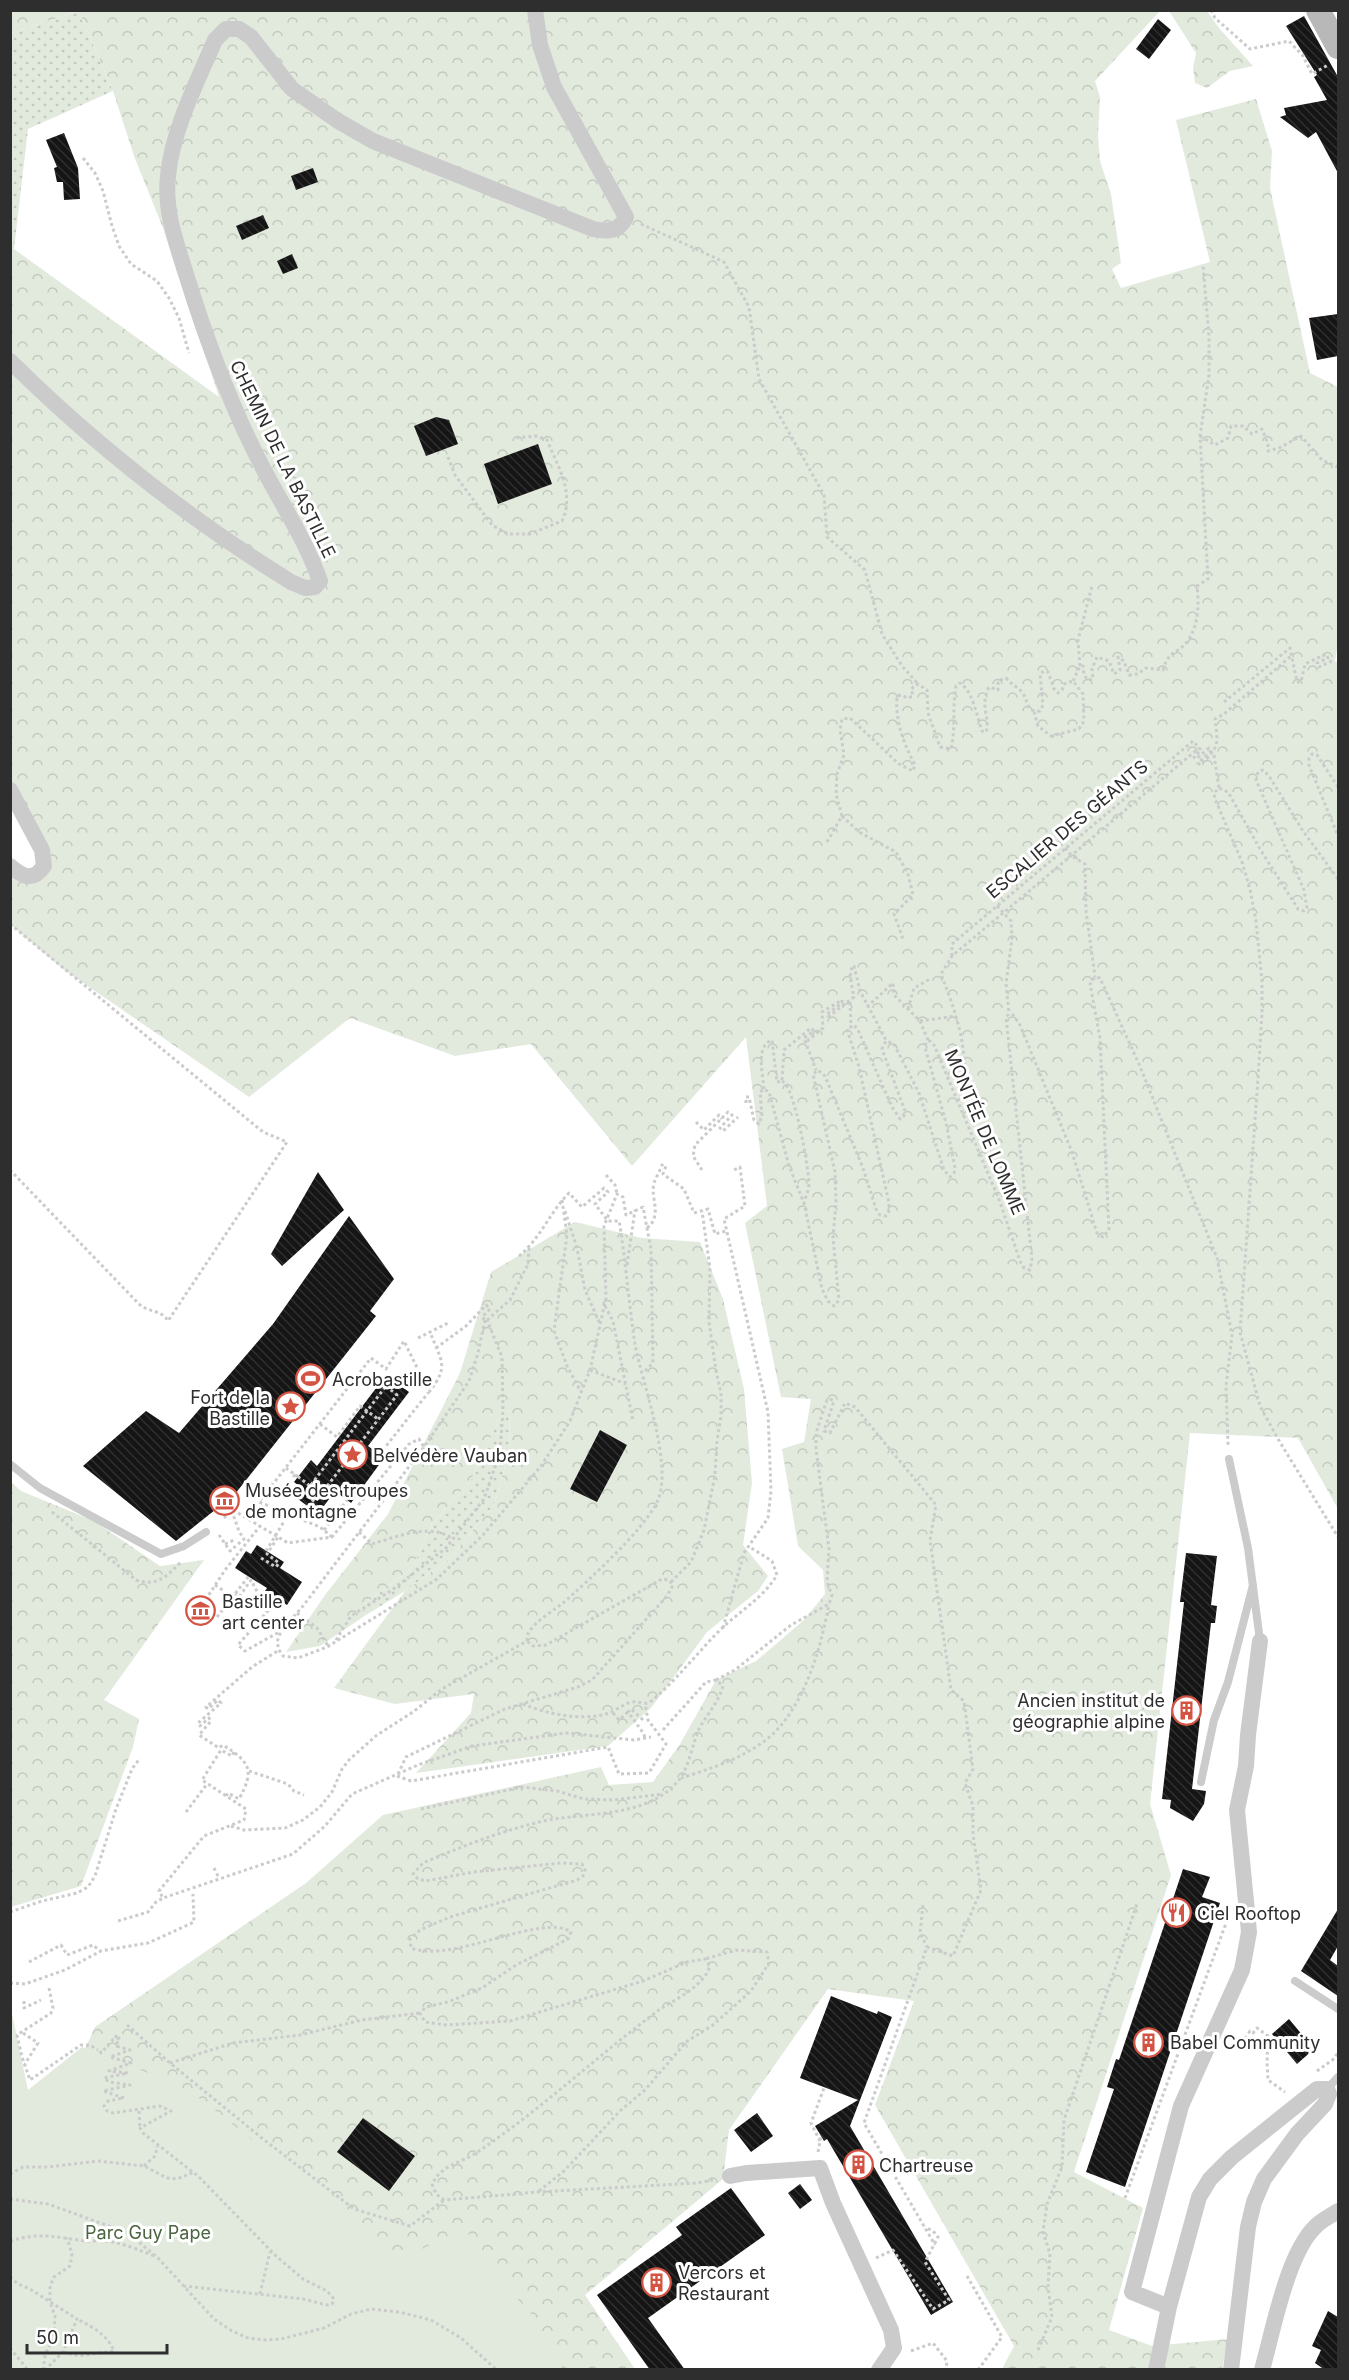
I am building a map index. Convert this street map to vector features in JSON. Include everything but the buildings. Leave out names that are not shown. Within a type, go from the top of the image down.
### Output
[{"type":"main road","points":[[1318,10],[1336,55]]},
{"type":"street","points":[[535,10],[540,45],[554,87],[626,217]]},
{"type":"street","name":"CHEMIN DE LA BASTILLE","points":[[10,361],[108,452],[200,522],[291,582],[306,588],[315,587],[320,580],[313,561],[264,470],[204,335],[170,223],[167,179],[172,148],[215,40],[226,29],[239,29],[251,37],[292,89],[338,121],[373,141],[593,230],[608,232],[622,226],[626,217]]},
{"type":"street","points":[[10,790],[42,850],[44,866],[38,874],[30,877],[10,866]]},
{"type":"street","points":[[1169,2307],[1132,2292],[1182,2106],[1242,1970],[1249,1932],[1237,1810],[1246,1766],[1260,1641]]},
{"type":"street","points":[[1156,2370],[1169,2307],[1192,2218],[1199,2197],[1210,2179],[1232,2157],[1311,2093],[1333,2083]]},
{"type":"street","points":[[1232,2370],[1248,2227],[1254,2202],[1264,2179],[1297,2134],[1325,2104],[1333,2083]]},
{"type":"street","points":[[730,2176],[820,2168],[891,2330],[894,2348],[879,2370]]},
{"type":"street","points":[[1262,2370],[1286,2286],[1301,2244],[1316,2226],[1338,2211]]},
{"type":"lane","points":[[1229,1459],[1253,1585],[1260,1641]]},
{"type":"lane","points":[[10,1464],[40,1488],[160,1554],[184,1546],[203,1534]]},
{"type":"lane","points":[[1202,1782],[1214,1720],[1228,1682],[1253,1585]]},
{"type":"lane","points":[[1295,1981],[1338,2009]]},
{"type":"path","points":[[1211,10],[1215,18],[1250,49],[1288,40],[1303,56],[1312,74],[1336,55]]},
{"type":"path","points":[[83,158],[95,173],[103,191],[119,246],[131,264],[157,282],[169,298],[179,318],[189,352]]},
{"type":"path","points":[[626,217],[724,262],[749,307],[759,379],[824,495],[827,537],[865,570],[882,634],[902,666],[918,684],[927,690],[928,713],[940,747],[951,749],[954,736],[953,700],[956,686],[960,683],[972,701],[982,731],[986,732],[985,694],[989,687],[998,690],[998,681],[1002,678],[1006,678],[1012,686],[1020,689],[1029,709],[1034,712],[1040,711],[1043,705],[1040,674],[1044,671],[1048,672],[1054,689],[1058,693],[1064,684],[1073,681],[1080,666],[1078,640],[1092,586]]},
{"type":"path","points":[[1080,666],[1083,666],[1084,675],[1088,680],[1093,679],[1092,669],[1097,657],[1109,661],[1114,674],[1120,670],[1118,657],[1124,662],[1129,675],[1138,674],[1146,668],[1163,670],[1170,654],[1186,644],[1198,615],[1197,586],[1208,579],[1200,436],[1209,375],[1209,337],[1203,265]]},
{"type":"path","points":[[1200,436],[1215,445],[1228,438],[1231,426],[1243,426],[1252,434],[1262,429],[1268,444],[1268,451],[1279,448],[1301,436],[1323,460],[1338,467]]},
{"type":"path","points":[[448,457],[455,475],[492,525],[508,534],[530,534],[562,521],[567,510],[568,492],[547,440],[536,436],[514,438]]},
{"type":"path","points":[[1224,702],[1287,649],[1290,648],[1297,682],[1301,682],[1305,664],[1326,654],[1328,658],[1317,663],[1319,667],[1334,660]]},
{"type":"path","points":[[1281,655],[1286,661]]},
{"type":"path","points":[[1190,756],[1184,748],[1193,741],[1201,750],[1194,757],[1196,759],[1209,748],[1211,751],[1197,763],[1200,765],[1213,753],[1218,745],[1215,719],[1291,656]]},
{"type":"path","points":[[1273,661],[1278,668]]},
{"type":"path","points":[[1264,668],[1270,675]]},
{"type":"path","points":[[1256,675],[1261,682]]},
{"type":"path","points":[[1034,712],[1038,726],[1051,736],[1079,729],[1084,721],[1083,694],[1073,681]]},
{"type":"path","points":[[1247,683],[1252,689]]},
{"type":"path","points":[[903,939],[894,914],[913,895],[908,874],[896,852],[859,832],[842,816],[836,794],[837,774],[844,755],[840,730],[842,719],[850,718],[899,764],[914,771],[915,765],[904,744],[896,705],[897,696],[908,698],[913,696],[911,689],[918,684]]},
{"type":"path","points":[[1239,689],[1245,696]]},
{"type":"path","points":[[1230,697],[1235,704]]},
{"type":"path","name":"ESCALIER DES GÉANTS","points":[[953,944],[1184,748]]},
{"type":"path","points":[[958,1102],[964,1079],[963,1053],[957,1016],[941,974],[952,956],[1199,748]]},
{"type":"path","points":[[1213,753],[1219,789]]},
{"type":"path","points":[[1338,787],[1317,755],[1312,754],[1309,758],[1309,765],[1338,836]]},
{"type":"path","points":[[1176,755],[1182,762]]},
{"type":"path","points":[[1167,762],[1174,770]]},
{"type":"path","points":[[1159,769],[1165,777]]},
{"type":"path","points":[[1219,789],[1228,792],[1260,849],[1298,909],[1304,911],[1307,908],[1304,890],[1256,780],[1258,772],[1263,770],[1269,776],[1303,831],[1338,879]]},
{"type":"path","points":[[1150,776],[1157,784]]},
{"type":"path","points":[[1142,784],[1148,791]]},
{"type":"path","points":[[1219,789],[1214,793],[1215,799],[1242,862],[1250,889],[1256,921],[1262,982],[1259,1067],[1240,1332],[1260,1406],[1338,1537]]},
{"type":"path","points":[[1134,791],[1140,798]]},
{"type":"path","points":[[1125,798],[1131,806]]},
{"type":"path","points":[[1116,806],[1122,813]]},
{"type":"path","points":[[1108,813],[1114,820]]},
{"type":"path","points":[[826,842],[842,816]]},
{"type":"path","points":[[1099,820],[1106,827]]},
{"type":"path","points":[[1091,827],[1097,835]]},
{"type":"path","points":[[1083,834],[1089,841]]},
{"type":"path","points":[[1074,841],[1080,849]]},
{"type":"path","points":[[997,906],[1011,921],[1006,984],[1009,1014],[1013,1015],[1020,1024],[1072,1152],[1096,1233],[1103,1237],[1108,1232],[1109,1226],[1100,1038],[1090,984],[1095,977],[1086,911],[1085,864],[1072,856],[1065,848]]},
{"type":"path","points":[[1057,856],[1063,863]]},
{"type":"path","points":[[1047,863],[1054,871]]},
{"type":"path","points":[[1040,870],[1046,878]]},
{"type":"path","points":[[1032,877],[1038,884]]},
{"type":"path","points":[[1023,884],[1029,892]]},
{"type":"path","points":[[1014,892],[1020,899]]},
{"type":"path","points":[[1006,899],[1012,906]]},
{"type":"path","points":[[988,914],[994,921]]},
{"type":"path","points":[[979,921],[986,928]]},
{"type":"path","points":[[10,924],[263,1132],[287,1142],[168,1321],[161,1313],[149,1311],[138,1304],[10,1170]]},
{"type":"path","points":[[970,929],[976,936]]},
{"type":"path","points":[[962,936],[968,943]]},
{"type":"path","points":[[953,944],[960,950]]},
{"type":"path","points":[[952,956],[953,944]]},
{"type":"path","points":[[807,1042],[823,1028],[822,1012],[842,1000],[842,1003],[827,1014],[828,1017],[854,997],[850,977],[852,966],[854,966],[860,991],[886,1041],[882,1049],[904,1108],[903,1118],[898,1117],[894,1112],[858,1030],[851,1025]]},
{"type":"path","points":[[1095,977],[1100,978],[1106,987],[1217,1258],[1232,1335],[1226,1393],[1229,1459]]},
{"type":"path","points":[[908,1009],[914,988],[930,979]]},
{"type":"path","points":[[867,1007],[893,983],[894,995],[920,1021],[928,1040]]},
{"type":"path","points":[[816,1070],[821,1071],[827,1081],[876,1209],[880,1215],[886,1216],[889,1203],[859,1067],[847,1032],[851,1025],[849,1002]]},
{"type":"path","name":"MONTÉE DE LOMME","points":[[886,1041],[892,1042],[908,1069],[929,1120],[944,1170],[950,1177],[955,1168],[946,1123],[925,1044],[928,1040],[934,1045],[1004,1212],[1022,1265],[1030,1270],[1032,1259],[1020,1131],[1005,1023],[1009,1014]]},
{"type":"path","points":[[920,1021],[957,1016]]},
{"type":"path","points":[[764,1089],[770,1094],[789,1166],[804,1203],[822,1288],[828,1301],[834,1306],[839,1300],[833,1238],[836,1202],[835,1172],[813,1080],[816,1070],[804,1038],[814,1031],[813,1028],[784,1050],[782,1081]]},
{"type":"path","points":[[746,1103],[746,1097],[748,1097],[755,1123],[760,1122],[762,1116],[760,1095],[764,1089],[762,1049],[766,1042],[772,1040],[777,1082],[782,1081],[790,1089],[801,1135],[809,1185],[804,1203]]},
{"type":"path","points":[[702,1170],[693,1156],[693,1149],[728,1112],[732,1115],[720,1128],[723,1131],[738,1117]]},
{"type":"path","points":[[696,1122],[704,1130],[719,1115],[722,1119]]},
{"type":"path","points":[[647,1228],[653,1223],[654,1184],[662,1165],[666,1166],[663,1174],[684,1190],[694,1213],[708,1209],[715,1234],[726,1231]]},
{"type":"path","points":[[723,1628],[741,1560],[748,1545],[765,1522],[769,1509],[769,1424],[755,1350],[724,1219],[745,1206],[740,1167],[732,1171]]},
{"type":"path","points":[[530,1246],[528,1264],[510,1300],[486,1320],[469,1381],[424,1447],[281,1631],[277,1642],[283,1656],[298,1658],[328,1646],[437,1579],[483,1535],[541,1466],[570,1421],[590,1370],[604,1305],[604,1226],[608,1221],[617,1194],[615,1185],[606,1175]]},
{"type":"path","points":[[519,1256],[530,1246],[569,1193],[582,1208],[604,1188],[608,1192],[595,1204],[608,1221]]},
{"type":"path","points":[[617,1194],[623,1197],[626,1215],[643,1207],[651,1249],[653,1364],[643,1373]]},
{"type":"path","points":[[562,1200],[577,1248],[585,1290],[600,1324]]},
{"type":"path","points":[[562,1200],[567,1235],[554,1330],[567,1366],[582,1392]]},
{"type":"path","points":[[626,1269],[635,1210]]},
{"type":"path","points":[[397,1776],[406,1757],[505,1708],[578,1687],[592,1680],[671,1592],[671,1582],[691,1562],[704,1530],[715,1475],[721,1416],[721,1393],[709,1322],[710,1268],[702,1211]]},
{"type":"path","points":[[527,1641],[527,1635],[533,1626],[598,1570],[647,1519],[658,1501],[662,1487],[663,1470],[635,1345],[619,1221],[608,1221]]},
{"type":"path","points":[[334,1642],[351,1616],[446,1548],[484,1499],[500,1452],[503,1410],[502,1357],[486,1320],[482,1317],[490,1309],[486,1305],[466,1326],[436,1348]]},
{"type":"path","points":[[604,1305],[613,1321],[633,1421]]},
{"type":"path","points":[[418,1338],[448,1323]]},
{"type":"path","points":[[379,1455],[442,1372],[443,1366],[430,1332]]},
{"type":"path","points":[[1232,1335],[1240,1332]]},
{"type":"path","points":[[332,1537],[324,1530],[259,1502],[371,1358],[386,1369],[404,1341],[429,1392]]},
{"type":"path","points":[[590,1370],[626,1384]]},
{"type":"path","points":[[386,1386],[397,1395],[315,1502],[304,1494],[367,1411],[386,1386]]},
{"type":"path","points":[[170,2063],[233,2043],[300,2035],[362,2020],[420,2013],[426,2007],[448,2002],[482,1988],[516,1965],[567,1939],[571,1932],[564,1927],[553,1928],[498,1937],[447,1951],[433,1952],[420,1952],[411,1948],[410,1939],[420,1930],[450,1917],[577,1880],[583,1876],[585,1870],[582,1864],[561,1863],[473,1872],[426,1881],[418,1880],[413,1874],[416,1869],[431,1860],[489,1836],[561,1817],[620,1810],[649,1803],[681,1779],[716,1767],[752,1748],[776,1731],[790,1712],[809,1677],[822,1641],[832,1595],[827,1582],[829,1549],[816,1449],[816,1433],[824,1406],[830,1399],[834,1401],[824,1431],[830,1433],[845,1403],[855,1407],[936,1505],[930,1540],[951,1690],[964,1701],[973,1769],[965,1783],[973,1806],[973,1834],[981,1890],[953,1956],[927,1947],[920,1933],[923,1905]]},
{"type":"path","points":[[320,1424],[337,1437],[360,1406],[378,1420]]},
{"type":"path","points":[[224,1502],[233,1510],[288,1543],[332,1537],[409,1444],[419,1439],[424,1447]]},
{"type":"path","points":[[286,1468],[310,1486]]},
{"type":"path","points":[[314,1481],[325,1490]]},
{"type":"path","points":[[315,1492],[320,1496]]},
{"type":"path","points":[[324,1530],[346,1500]]},
{"type":"path","points":[[45,1506],[136,1580],[150,1583],[161,1581],[181,1562]]},
{"type":"path","points":[[266,1551],[288,1514],[296,1508],[307,1506]]},
{"type":"path","points":[[225,1518],[233,1510]]},
{"type":"path","points":[[230,1551],[244,1539],[238,1532],[233,1510]]},
{"type":"path","points":[[199,1610],[260,1526]]},
{"type":"path","points":[[359,1532],[372,1544],[426,1530],[447,1535],[453,1539]]},
{"type":"path","points":[[261,1558],[276,1567],[279,1563],[267,1554],[279,1537]]},
{"type":"path","points":[[225,1544],[236,1539]]},
{"type":"path","points":[[521,1703],[541,1710],[591,1716],[613,1713],[630,1702],[645,1704],[658,1696],[723,1628],[771,1585],[777,1575],[772,1561],[748,1545]]},
{"type":"path","points":[[217,1617],[249,1576]]},
{"type":"path","points":[[527,1641],[533,1646],[546,1645],[662,1579],[671,1582]]},
{"type":"path","points":[[215,1585],[239,1597],[251,1580],[260,1597],[272,1606],[238,1645],[245,1651],[281,1631]]},
{"type":"path","points":[[663,1730],[706,1682],[716,1680],[735,1670],[790,1624],[829,1604]]},
{"type":"path","points":[[297,1612],[317,1628],[328,1646]]},
{"type":"path","points":[[230,1826],[244,1830],[285,1828],[303,1820],[320,1807],[332,1792],[344,1765],[377,1735],[451,1684],[527,1641]]},
{"type":"path","points":[[226,1796],[228,1793],[239,1799],[248,1784],[249,1771],[245,1760],[223,1746],[219,1748],[198,1734],[211,1721],[209,1718],[200,1726],[198,1723],[221,1702],[219,1700],[208,1709],[206,1707],[252,1667],[279,1650]]},
{"type":"path","points":[[681,1779],[699,1730],[721,1696],[723,1686],[716,1680]]},
{"type":"path","points":[[397,1776],[411,1781],[608,1748],[619,1774],[649,1773],[666,1744],[648,1720],[645,1704]]},
{"type":"path","points":[[613,1713],[619,1720],[632,1709],[642,1720]]},
{"type":"path","points":[[628,1712],[644,1734],[645,1739]]},
{"type":"path","points":[[118,1922],[148,1912],[156,1902],[163,1898],[293,1854],[325,1826],[352,1794],[418,1765],[472,1746],[566,1733],[645,1739],[651,1737]]},
{"type":"path","points":[[163,1898],[159,1891],[204,1836],[244,1820],[246,1809],[202,1780],[222,1750],[232,1756],[234,1752]]},
{"type":"path","points":[[10,1912],[42,1901],[77,1893],[88,1887],[95,1876],[116,1809],[132,1769],[140,1758]]},
{"type":"path","points":[[249,1771],[288,1784],[294,1791],[304,1795]]},
{"type":"path","points":[[186,1812],[207,1784]]},
{"type":"path","points":[[421,1809],[522,1787],[613,1800],[664,1793]]},
{"type":"path","points":[[214,1868],[219,1878]]},
{"type":"path","points":[[10,1983],[25,1984],[65,1970],[101,1951],[148,1943],[194,1922],[193,1894]]},
{"type":"path","points":[[1038,2350],[1052,2318],[1048,2287],[1050,2254],[1043,2232],[1047,2204],[1062,2167],[1064,2120],[1137,1904]]},
{"type":"path","points":[[1125,2198],[1220,1944],[1232,1905]]},
{"type":"path","points":[[29,1962],[61,1945],[67,1955],[93,1944],[101,1951]]},
{"type":"path","points":[[927,1947],[864,2123],[935,2245]]},
{"type":"path","points":[[420,2013],[425,2022],[446,2025],[510,2021],[643,1981],[687,1962],[736,1950],[766,1952],[769,1963],[751,1991],[712,2025],[686,2042],[645,2090],[621,2110],[564,2172],[538,2192]]},
{"type":"path","points":[[444,2200],[436,2194],[432,2184],[438,2173],[477,2153],[579,2075],[634,2029],[697,1985],[707,1975],[710,1966],[705,1959]]},
{"type":"path","points":[[49,1988],[53,2008],[51,2013],[17,2035],[30,2080],[81,2044],[90,2045],[102,2053],[116,2036],[116,2040],[119,2038],[116,2046],[130,2050],[110,2057],[131,2063],[109,2071],[128,2073],[104,2078],[109,2082],[130,2085],[103,2091],[124,2098],[108,2101],[104,2106],[107,2111],[113,2113],[160,2106],[171,2110],[140,2128]]},
{"type":"path","points":[[24,2001],[24,2008],[41,2000]]},
{"type":"path","points":[[127,2025],[170,2063],[354,2209],[410,2226],[444,2200],[697,2183],[730,2176]]},
{"type":"path","points":[[1217,2026],[1243,2042],[1250,2031],[1253,2033],[1257,2028],[1268,2036],[1266,2063],[1268,2079],[1287,2093]]},
{"type":"path","points":[[22,2033],[38,2043],[24,2064]]},
{"type":"path","points":[[1309,2077],[1335,2058],[1338,2052]]},
{"type":"path","points":[[820,2141],[811,2122],[824,2088]]},
{"type":"path","points":[[139,2111],[140,2128],[143,2133],[194,2172],[270,2251],[303,2279],[327,2291],[334,2299],[332,2304],[327,2305],[320,2302],[260,2294],[184,2286]]},
{"type":"path","points":[[144,2166],[154,2156],[158,2143]]},
{"type":"path","points":[[10,2174],[22,2168],[98,2162],[144,2166],[167,2178],[177,2179],[194,2172]]},
{"type":"path","points":[[10,2199],[48,2204],[128,2233],[158,2258],[214,2319],[248,2338],[281,2339],[324,2328],[351,2314],[371,2309],[399,2312],[430,2320],[461,2338],[497,2370]]},
{"type":"path","points":[[861,2265],[893,2250],[933,2309],[949,2300],[925,2262],[938,2237],[933,2230],[924,2227]]},
{"type":"path","points":[[10,2241],[32,2238],[41,2234],[86,2242],[104,2241],[124,2245],[158,2258]]},
{"type":"path","points":[[44,2370],[45,2355],[54,2336],[55,2316],[50,2302],[50,2286],[54,2277],[70,2266],[72,2254],[67,2237]]},
{"type":"path","points":[[260,2294],[270,2251]]},
{"type":"path","points":[[967,2276],[1002,2337],[978,2370]]},
{"type":"path","points":[[10,2277],[18,2284],[98,2330],[110,2342],[114,2351],[79,2356],[63,2352]]},
{"type":"path","points":[[44,2370],[63,2352],[77,2319]]},
{"type":"path","points":[[894,2348],[911,2351],[933,2343],[948,2361],[946,2370]]},
{"type":"path","points":[[10,2348],[28,2370]]},
{"type":"green space","points":[[11,11],[79,11],[11,33]]},
{"type":"green space","points":[[79,11],[113,91],[28,129],[14,249],[11,256],[11,33]]},
{"type":"green space","points":[[79,11],[1160,11],[1095,81],[1100,97],[1098,136],[1100,161],[1111,194],[1121,263],[1112,269],[1121,288],[1210,262],[1176,120],[1256,99],[1272,151],[1270,188],[1310,373],[1338,387],[1338,643],[1335,661],[1338,663],[1338,1509],[1298,1438],[1190,1433],[1150,1804],[1171,1875],[1074,2172],[1143,2208],[1109,2330],[1152,2346],[1228,2339],[1222,2369],[1002,2369],[1014,2346],[875,2105],[914,2001],[828,1989],[729,2130],[723,2179],[585,2295],[635,2369],[11,2369],[52,2123],[95,2027],[306,1883],[383,1815],[601,1767],[609,1785],[653,1782],[680,1744],[716,1680],[756,1661],[804,1620],[825,1594],[823,1570],[798,1546],[782,1449],[804,1442],[811,1399],[781,1397],[745,1223],[767,1206],[746,1037],[632,1166],[531,1044],[455,1056],[350,1018],[249,1097],[63,969],[11,925],[10,866],[19,873],[44,866],[10,790],[10,256],[14,249],[219,397],[163,228],[134,156],[113,91]]},
{"type":"green space","points":[[1169,11],[1207,11],[1253,66],[1230,71],[1207,88],[1195,83],[1193,68],[1196,53]]},
{"type":"green space","points":[[575,1222],[642,1238],[700,1242],[723,1299],[744,1389],[752,1483],[743,1545],[768,1576],[758,1591],[707,1632],[651,1708],[608,1746],[416,1773],[471,1713],[474,1694],[395,1704],[334,1688],[405,1591],[448,1560],[494,1505],[510,1449],[509,1410],[499,1419],[471,1480],[432,1524],[412,1568],[361,1607],[366,1615],[320,1646],[286,1652],[325,1595],[388,1514],[460,1373],[491,1272]]},
{"type":"green space","points":[[509,1410],[510,1449],[494,1505],[448,1560],[366,1615],[361,1607],[412,1568],[432,1524],[471,1480],[499,1419]]},
{"type":"green space","points":[[10,1481],[21,1491],[94,1521],[160,1566],[204,1560],[104,1700],[139,1719],[133,1747],[81,1886],[11,1907]]},
{"type":"green space","name":"Parc Guy Pape","points":[[11,2009],[28,2090],[82,2047],[98,2053],[100,2051],[195,2095],[342,2210],[398,2261],[464,2228],[504,2284],[536,2319],[532,2325],[563,2369],[11,2369]]},
{"type":"place","name":"Acrobastille","points":[[311,1379]]},
{"type":"place","name":"Fort de la Bastille","points":[[291,1407]]},
{"type":"place","name":"Belvédère Vauban","points":[[352,1455]]},
{"type":"place","name":"Musée des troupes de montagne","points":[[224,1500]]},
{"type":"place","name":"Bastille art center","points":[[201,1611]]},
{"type":"place","name":"Ancien institut de géographie alpine","points":[[1186,1710]]},
{"type":"place","name":"Ciel Rooftop","points":[[1176,1913]]},
{"type":"place","name":"Babel Community","points":[[1149,2042]]},
{"type":"place","name":"Chartreuse","points":[[858,2165]]},
{"type":"place","name":"Vercors et Restaurant","points":[[657,2282]]}]
